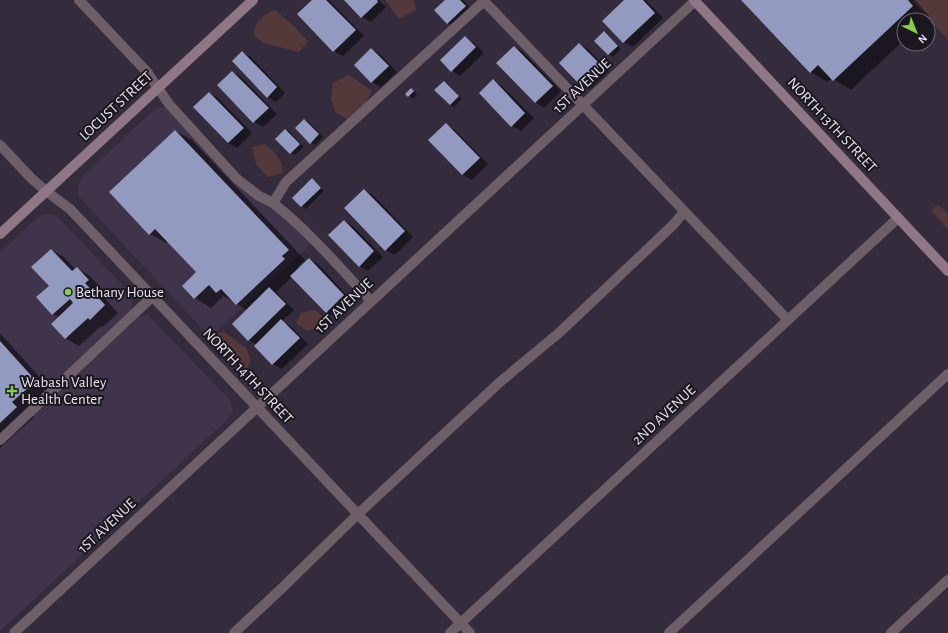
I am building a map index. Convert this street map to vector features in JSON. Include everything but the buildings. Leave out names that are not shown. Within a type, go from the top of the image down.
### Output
[{"type":"main road","name":"LOCUST STREET","points":[[0,234],[253,0]]},
{"type":"main road","name":"NORTH 13TH STREET","points":[[695,1],[948,271]]},
{"type":"street","points":[[79,0],[147,72],[169,104],[237,179],[259,196],[286,212],[371,301]]},
{"type":"street","points":[[273,203],[286,182],[484,0],[788,320]]},
{"type":"street","name":"1ST AVENUE","points":[[14,633],[695,1]]},
{"type":"street","name":"NORTH 14TH STREET","points":[[0,145],[31,178],[70,209],[470,633]]},
{"type":"street","points":[[234,633],[358,514],[500,382],[560,332],[673,225],[684,212]]},
{"type":"street","name":"2ND AVENUE","points":[[450,633],[898,218]]},
{"type":"street","points":[[0,440],[152,297]]},
{"type":"street","points":[[669,633],[948,374]]},
{"type":"street","points":[[891,633],[948,580]]},
{"type":"shaded area","points":[[385,0],[414,0],[416,10],[399,19]]},
{"type":"shaded area","points":[[911,0],[948,0],[948,40],[936,27],[936,12],[922,12]]},
{"type":"shaded area","points":[[275,10],[296,28],[308,42],[299,52],[263,43],[253,34],[261,19],[266,14]]},
{"type":"shaded area","points":[[349,75],[372,91],[366,102],[347,119],[335,112],[331,99],[333,83]]},
{"type":"shaded area","points":[[160,107],[166,108],[312,243],[210,337],[81,199],[78,192],[78,184],[84,175],[155,109]]},
{"type":"shaded area","points":[[265,144],[275,153],[281,162],[282,173],[268,177],[256,164],[252,147]]},
{"type":"shaded area","points":[[938,205],[948,213],[948,230],[931,210]]},
{"type":"shaded area","points":[[50,214],[55,215],[60,219],[126,289],[130,295],[132,303],[130,311],[0,434],[0,252],[38,217]]},
{"type":"shaded area","points":[[315,310],[323,316],[319,327],[307,331],[296,323],[301,313]]},
{"type":"shaded area","points":[[147,314],[231,401],[233,410],[230,417],[0,631],[0,446],[139,317]]},
{"type":"shaded area","points":[[224,332],[246,348],[251,361],[247,369],[238,364],[216,339],[219,333]]},
{"type":"place","name":"Bethany House","points":[[68,292]]},
{"type":"place","name":"Wabash Valley Health Center","points":[[12,391]]}]
